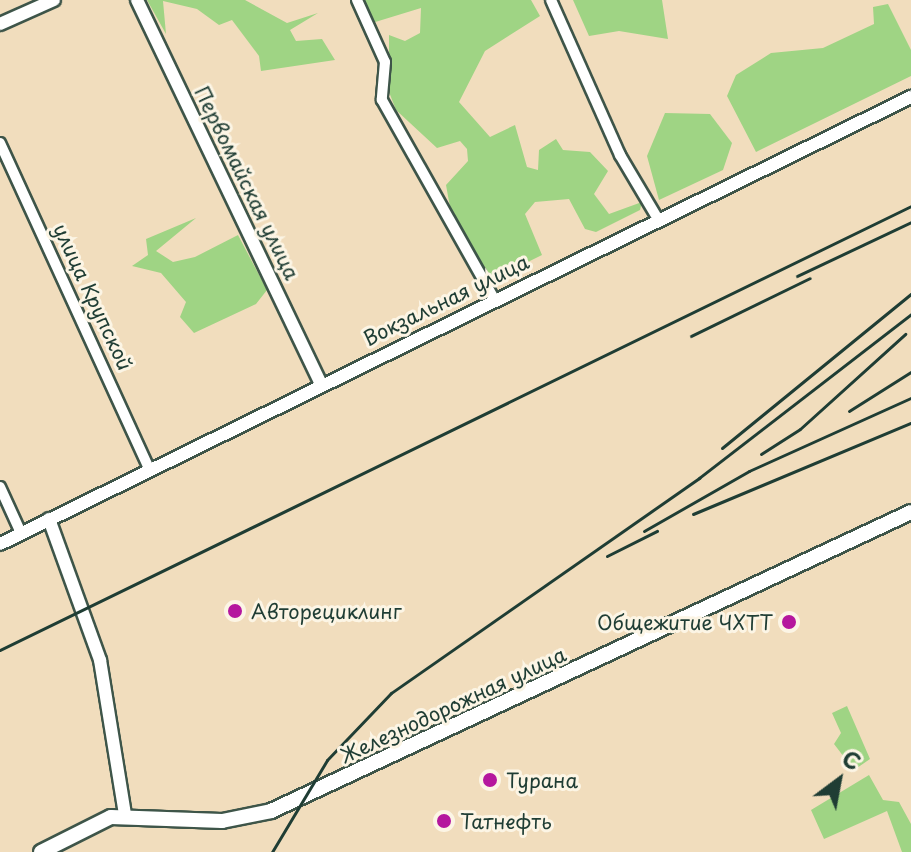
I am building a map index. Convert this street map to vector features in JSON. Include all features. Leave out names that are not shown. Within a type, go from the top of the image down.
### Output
[{"type":"main road","name":"Железнодорожная улица","points":[[41,852],[125,815],[194,822],[271,811],[911,512]]},
{"type":"street","points":[[0,24],[54,0]]},
{"type":"street","name":"Первомайская улица","points":[[137,0],[321,384]]},
{"type":"street","points":[[357,0],[385,62],[382,100],[494,299]]},
{"type":"street","points":[[551,0],[620,155],[658,219]]},
{"type":"street","name":"Вокзальная улица","points":[[0,544],[149,468],[911,97]]},
{"type":"street","name":"улица Крупской","points":[[0,143],[149,468]]},
{"type":"street","points":[[0,487],[21,533]]},
{"type":"street","points":[[49,519],[100,660],[125,815]]},
{"type":"green space","points":[[147,0],[245,0],[287,23],[318,13],[290,30],[296,41],[322,39],[335,60],[261,71],[259,56],[232,20],[219,25],[197,9],[163,1],[166,34]]},
{"type":"green space","points":[[363,0],[531,0],[540,16],[485,51],[459,102],[490,137],[515,125],[527,167],[538,170],[539,150],[556,139],[563,150],[590,152],[608,171],[594,194],[609,214],[642,202],[640,210],[596,232],[585,229],[569,199],[535,202],[525,214],[542,255],[491,280],[450,207],[446,185],[468,161],[467,149],[460,141],[437,148],[396,110],[389,92],[389,35],[405,41],[420,33],[421,8],[372,23]]},
{"type":"green space","points":[[573,0],[662,0],[668,39],[619,31],[589,36]]},
{"type":"green space","points":[[888,4],[911,50],[911,76],[756,152],[727,96],[736,75],[771,53],[823,48],[874,24],[873,7]]},
{"type":"green space","points":[[665,113],[710,114],[732,143],[723,170],[659,200],[647,156]]},
{"type":"green space","points":[[196,218],[156,251],[173,262],[195,257],[238,235],[267,290],[256,304],[194,333],[180,317],[186,302],[161,273],[132,266],[148,255],[146,239]]},
{"type":"green space","points":[[847,706],[870,759],[854,770],[834,744],[841,733],[832,713]]},
{"type":"green space","points":[[869,775],[883,800],[899,802],[911,824],[911,852],[902,852],[887,811],[824,839],[811,810]]},
{"type":"railway","points":[[0,650],[911,206]]},
{"type":"railway","points":[[797,276],[911,222]]},
{"type":"railway","points":[[691,336],[810,278]]},
{"type":"railway","points":[[722,448],[911,294]]},
{"type":"railway","points":[[272,852],[327,760],[391,693],[699,478],[911,314]]},
{"type":"railway","points":[[761,454],[800,429],[905,334]]},
{"type":"railway","points":[[849,411],[911,372]]},
{"type":"railway","points":[[644,531],[749,471],[911,398]]},
{"type":"railway","points":[[693,514],[911,423]]},
{"type":"railway","points":[[607,556],[657,531]]},
{"type":"place","name":"Авторециклинг","points":[[235,611]]},
{"type":"place","name":"Общежитие ЧХТТ","points":[[789,622]]},
{"type":"place","name":"Турана","points":[[490,780]]},
{"type":"place","name":"Татнефть","points":[[444,821]]}]
